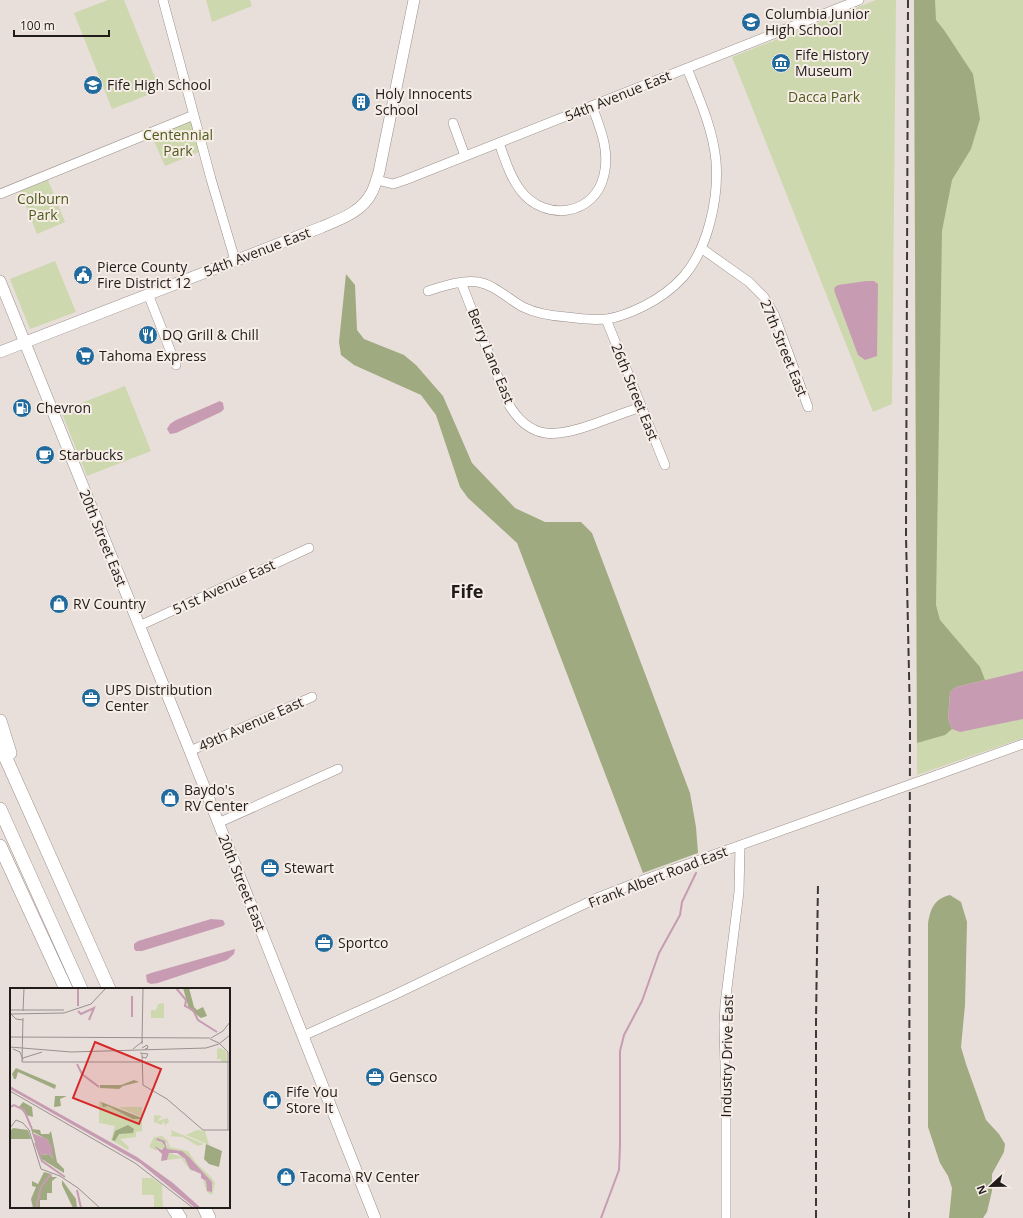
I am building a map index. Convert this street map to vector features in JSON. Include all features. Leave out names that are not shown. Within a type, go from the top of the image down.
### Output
[{"type":"highway","points":[[0,721],[24,799]]},
{"type":"highway","points":[[0,745],[109,988]]},
{"type":"highway","points":[[0,809],[81,988]]},
{"type":"highway","points":[[0,846],[66,988]]},
{"type":"highway","points":[[0,849],[12,873]]},
{"type":"highway","points":[[174,1208],[180,1218]]},
{"type":"highway","points":[[178,1208],[183,1218]]},
{"type":"highway","points":[[204,1208],[209,1218]]},
{"type":"main road","name":"54th Avenue East","points":[[0,352],[322,227],[359,208],[367,200],[377,180],[414,0]]},
{"type":"main road","name":"20th Street East","points":[[0,281],[190,751],[375,1218]]},
{"type":"street","points":[[164,0],[214,192],[235,260]]},
{"type":"street","name":"54th Avenue East","points":[[377,180],[389,183],[399,183],[859,0]]},
{"type":"street","points":[[428,291],[461,282],[485,284],[524,307],[540,313],[584,319],[606,319],[631,312],[653,302],[662,296],[683,277],[701,248],[710,223],[717,183],[716,159],[712,137],[702,105],[687,68]]},
{"type":"street","points":[[499,143],[515,181],[521,191],[531,201],[553,211],[563,211],[578,207],[588,201],[597,190],[603,180],[605,168],[605,146],[592,106]]},
{"type":"street","points":[[0,194],[194,116]]},
{"type":"street","points":[[452,123],[465,156]]},
{"type":"street","name":"27th Street East","points":[[701,248],[749,282],[764,297],[774,314],[808,407]]},
{"type":"street","name":"Berry Lane East","points":[[461,282],[508,403],[515,414],[526,425],[552,434],[563,433],[641,407]]},
{"type":"street","points":[[148,294],[176,366]]},
{"type":"street","name":"26th Street East","points":[[606,319],[665,466]]},
{"type":"street","name":"51st Avenue East","points":[[139,626],[309,548]]},
{"type":"street","name":"49th Avenue East","points":[[190,751],[312,697]]},
{"type":"street","name":"Frank Albert Road East","points":[[303,1036],[394,995],[597,898],[1023,744]]},
{"type":"street","points":[[218,823],[338,769]]},
{"type":"street","name":"Industry Drive East","points":[[726,1218],[726,1101],[724,1026],[725,1004],[739,892],[740,846]]},
{"type":"green space","points":[[108,0],[124,0],[160,90],[112,109],[74,13]]},
{"type":"green space","points":[[206,0],[250,0],[252,6],[212,22]]},
{"type":"green space","name":"Dacca Park","points":[[876,0],[896,0],[892,404],[873,412],[732,57]]},
{"type":"green space","points":[[914,0],[1023,0],[1023,738],[917,775]]},
{"type":"green space","points":[[914,0],[935,0],[936,20],[973,74],[980,119],[971,149],[952,180],[942,231],[936,605],[940,620],[980,667],[985,680],[956,687],[950,692],[948,719],[952,729],[945,735],[917,743]]},
{"type":"green space","name":"Centennial Park","points":[[193,120],[199,152],[165,166],[152,137]]},
{"type":"green space","name":"Colburn Park","points":[[48,180],[65,222],[37,234],[20,191]]},
{"type":"green space","points":[[55,261],[76,312],[30,329],[10,279]]},
{"type":"green space","points":[[346,274],[355,285],[357,330],[364,339],[404,355],[416,365],[443,396],[472,463],[515,508],[545,522],[581,522],[592,533],[690,793],[696,827],[698,853],[643,873],[517,543],[468,498],[460,487],[436,415],[421,395],[354,365],[341,355],[339,342]]},
{"type":"green space","points":[[125,386],[151,451],[87,476],[61,411]]},
{"type":"green space","points":[[950,895],[961,902],[967,922],[965,1005],[961,1047],[986,1120],[999,1134],[1005,1144],[1004,1152],[992,1174],[992,1191],[987,1212],[983,1218],[949,1218],[952,1188],[948,1176],[940,1163],[928,1127],[928,923],[930,913],[934,905],[940,899]]},
{"type":"shaded area","points":[[874,281],[878,284],[877,356],[865,360],[858,355],[834,290],[838,285]]},
{"type":"shaded area","points":[[220,401],[223,403],[224,409],[221,412],[176,433],[170,434],[167,429],[170,424],[176,420]]},
{"type":"shaded area","points":[[1023,671],[1023,719],[960,732],[952,729],[948,719],[950,692],[956,687]]},
{"type":"shaded area","points":[[211,919],[223,920],[225,924],[223,926],[142,951],[136,951],[134,949],[134,944],[138,941]]},
{"type":"shaded area","points":[[235,949],[234,954],[227,960],[158,983],[151,984],[147,982],[146,975],[151,973]]},
{"type":"waterway","points":[[601,1218],[619,1170],[620,1051],[624,1035],[642,1001],[659,953],[680,915],[682,902],[696,873]]},
{"type":"railway","points":[[908,0],[906,536],[910,719],[909,1218]]},
{"type":"railway","points":[[816,1218],[818,883]]},
{"type":"place","name":"Columbia Junior High School","points":[[751,22]]},
{"type":"place","name":"Fife History Museum","points":[[781,63]]},
{"type":"place","name":"Fife High School","points":[[93,85]]},
{"type":"place","name":"Holy Innocents School","points":[[361,102]]},
{"type":"place","name":"Pierce County Fire District 12","points":[[83,275]]},
{"type":"place","name":"DQ Grill & Chill","points":[[148,335]]},
{"type":"place","name":"Tahoma Express","points":[[85,356]]},
{"type":"place","name":"Chevron","points":[[22,408]]},
{"type":"place","name":"Starbucks","points":[[45,455]]},
{"type":"place","name":"RV Country","points":[[59,604]]},
{"type":"place","name":"UPS Distribution Center","points":[[91,698]]},
{"type":"place","name":"Baydo's RV Center","points":[[170,798]]},
{"type":"place","name":"Stewart","points":[[270,868]]},
{"type":"place","name":"Sportco","points":[[324,943]]},
{"type":"place","name":"Gensco","points":[[375,1077]]},
{"type":"place","name":"Fife You Store It","points":[[272,1100]]},
{"type":"place","name":"Tacoma RV Center","points":[[286,1177]]},
{"type":"district","name":"Fife","points":[[467,592]]}]
